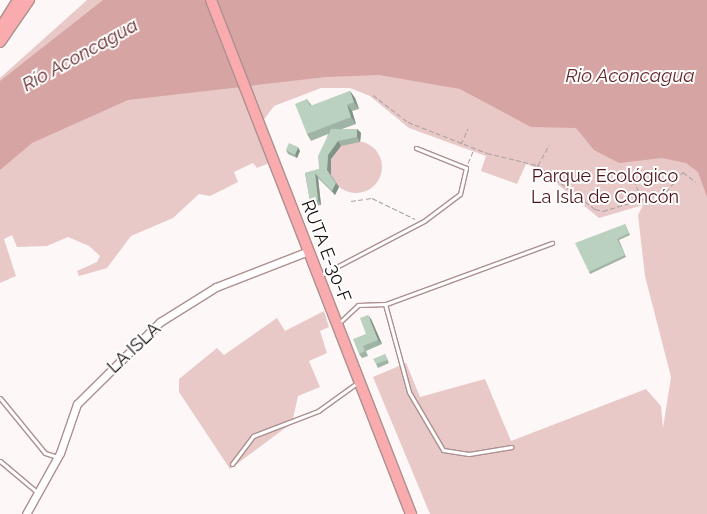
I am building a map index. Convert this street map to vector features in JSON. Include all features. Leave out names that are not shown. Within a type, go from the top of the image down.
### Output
[{"type":"main road","points":[[0,29],[18,0]]},
{"type":"main road","points":[[0,42],[29,0]]},
{"type":"main road","name":"RUTA E-30-F","points":[[210,0],[411,514]]},
{"type":"street","name":"LA ISLA","points":[[26,514],[58,457],[77,404],[160,322],[216,287],[309,251]]},
{"type":"lane","points":[[319,276],[422,222],[460,194],[466,168],[416,148]]},
{"type":"lane","points":[[337,324],[358,305],[385,304],[552,243]]},
{"type":"lane","points":[[385,304],[409,392],[443,450],[469,454],[511,447]]},
{"type":"lane","points":[[232,464],[253,436],[318,411],[359,381]]},
{"type":"lane","points":[[0,398],[45,452],[58,457]]},
{"type":"lane","points":[[0,461],[38,493]]},
{"type":"path","points":[[373,94],[408,122],[474,149],[537,165],[595,209],[604,211],[666,192],[683,172],[696,182]]},
{"type":"path","points":[[461,144],[468,128]]},
{"type":"path","points":[[537,165],[549,145]]},
{"type":"path","points":[[466,168],[474,149]]},
{"type":"path","points":[[641,199],[635,182],[649,180]]},
{"type":"path","points":[[351,201],[372,198],[422,222]]},
{"type":"green space","name":"Parque Ecológico La Isla de Concón","points":[[87,0],[707,0],[707,514],[430,514],[373,377],[406,363],[420,397],[485,379],[511,441],[646,389],[661,406],[663,428],[671,377],[645,276],[638,215],[643,205],[599,218],[539,169],[526,164],[517,184],[481,171],[486,156],[409,128],[370,96],[350,88],[321,88],[274,106],[256,130],[269,163],[257,168],[253,163],[234,172],[238,182],[210,196],[199,194],[173,218],[131,236],[107,268],[79,276],[77,271],[97,262],[100,256],[89,246],[68,237],[47,246],[17,247],[12,235],[4,239],[16,276],[0,283],[0,78]]},
{"type":"green space","points":[[356,141],[366,143],[374,149],[380,157],[382,167],[380,177],[374,185],[366,191],[356,193],[346,191],[338,185],[332,177],[330,167],[332,157],[338,149],[346,143]]},
{"type":"green space","points":[[324,311],[329,327],[320,331],[327,353],[309,361],[320,387],[298,396],[292,423],[230,469],[179,392],[179,379],[217,348],[224,355],[277,318],[285,331]]},
{"type":"water","name":"Rio Aconcagua","points":[[103,0],[707,0],[707,197],[698,172],[686,163],[662,158],[619,163],[594,150],[576,128],[531,127],[460,89],[379,75],[326,77],[128,100],[32,143],[0,170],[0,81]]},
{"type":"building","points":[[350,91],[354,102],[347,105],[351,117],[307,134],[295,104],[307,99],[310,106]]},
{"type":"building","points":[[331,129],[357,129],[357,137],[338,141],[328,155],[327,170],[336,183],[332,191],[315,173],[318,200],[310,201],[305,173],[319,169],[318,156]]},
{"type":"building","points":[[289,143],[298,147],[295,155],[286,150]]},
{"type":"building","points":[[625,224],[629,233],[617,239],[625,255],[589,272],[575,243]]},
{"type":"building","points":[[368,315],[378,340],[363,346],[365,351],[359,354],[353,339],[366,334],[360,318]]},
{"type":"building","points":[[385,354],[387,360],[376,364],[373,359]]},
{"type":"water label","name":"Río Aconcagua","points":[[80,55]]}]
